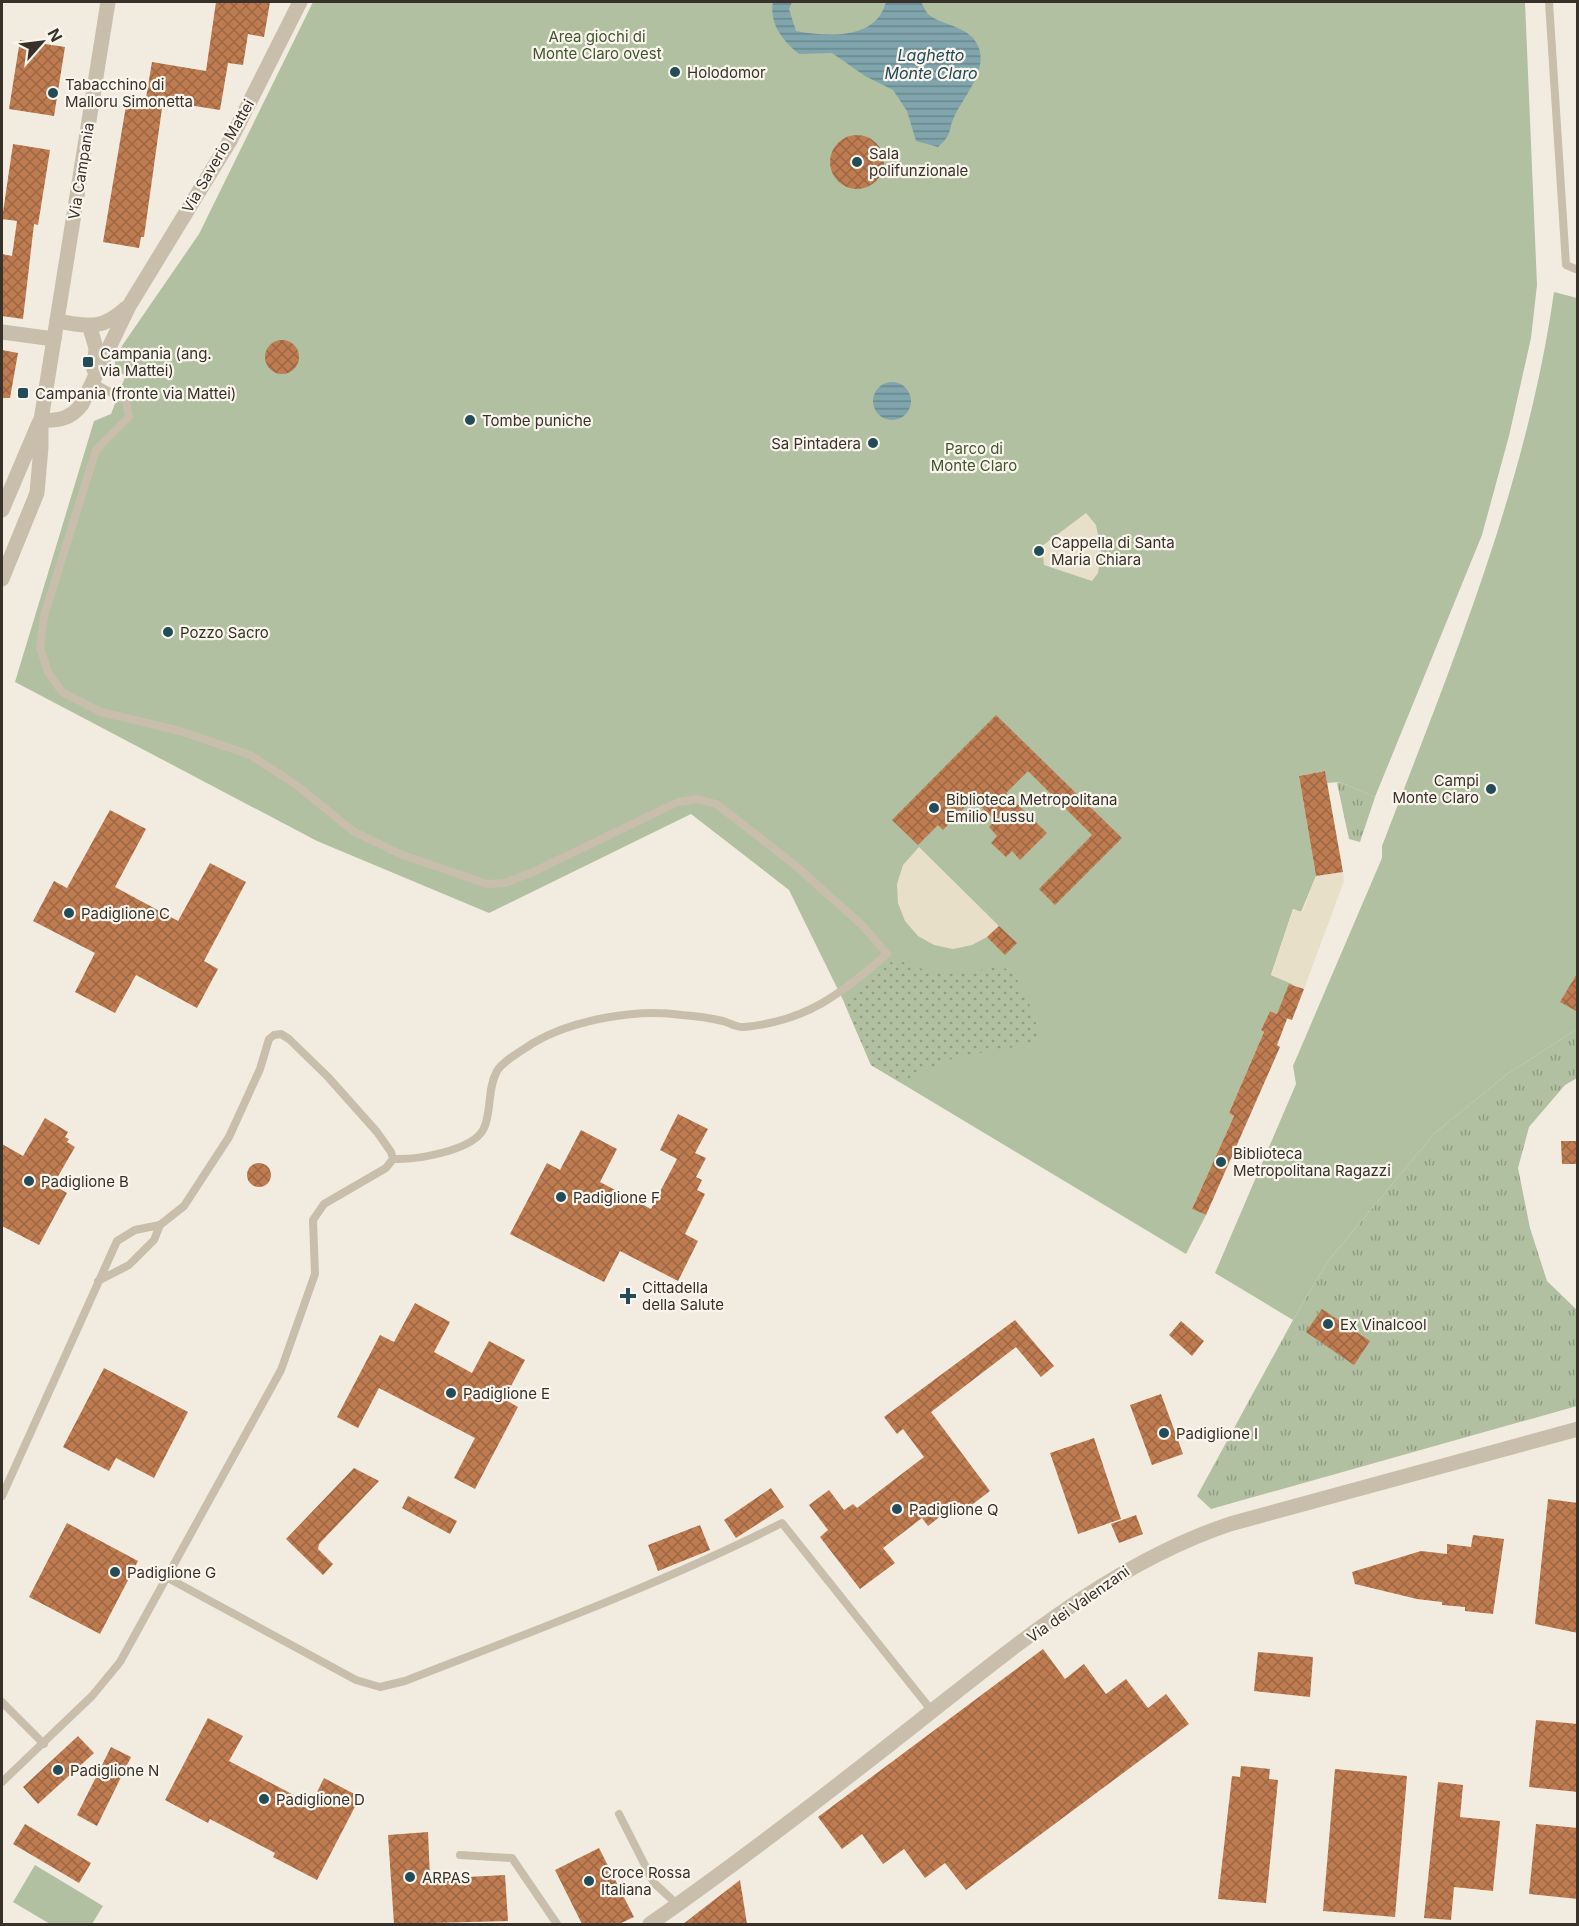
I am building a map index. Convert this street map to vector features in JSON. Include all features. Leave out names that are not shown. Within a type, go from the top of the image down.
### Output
[{"type":"street","name":"Via Campania","points":[[41,420],[108,2]]},
{"type":"street","name":"Via Saverio Mattei","points":[[41,420],[60,421],[77,412],[129,306],[231,140],[300,2]]},
{"type":"street","name":"Via Saverio Mattei","points":[[92,382],[96,357],[90,328],[116,318],[129,306]]},
{"type":"street","points":[[57,321],[90,328]]},
{"type":"street","points":[[2,332],[54,339]]},
{"type":"street","points":[[2,510],[41,420]]},
{"type":"street","points":[[2,579],[37,493],[42,447],[41,420]]},
{"type":"street","name":"Via dei Valenzani","points":[[650,1924],[1071,1605],[1118,1575],[1185,1539],[1230,1524],[1578,1429]]},
{"type":"street","points":[[658,1924],[678,1905]]},
{"type":"lane","points":[[1549,2],[1566,265],[1578,270]]},
{"type":"lane","points":[[92,382],[126,401],[129,417],[96,450],[44,616],[40,647],[48,672],[62,692],[101,712],[180,731],[250,755],[295,784],[353,831],[400,854],[487,884],[505,883],[533,872],[678,802],[697,799],[716,804],[796,866],[862,926],[887,954],[841,993],[806,1014],[771,1023],[741,1028],[722,1021],[661,1013],[605,1018],[552,1032],[498,1069],[490,1086],[484,1126],[479,1135],[428,1157],[412,1160],[393,1159]]},
{"type":"lane","points":[[2,1496],[117,1240],[135,1230],[160,1225],[184,1206],[229,1137],[260,1069],[269,1039],[281,1034],[290,1039],[377,1132],[393,1159]]},
{"type":"lane","points":[[2,1782],[92,1696],[120,1662],[281,1370],[315,1274],[313,1220],[324,1204],[386,1168],[393,1159]]},
{"type":"lane","points":[[98,1281],[129,1265],[154,1240],[160,1225]]},
{"type":"lane","points":[[166,1577],[356,1680],[380,1687],[416,1677],[586,1609],[739,1545],[782,1523],[932,1711]]},
{"type":"lane","points":[[2,1702],[44,1744]]},
{"type":"lane","points":[[618,1814],[654,1883],[678,1905]]},
{"type":"lane","points":[[460,1855],[512,1858],[557,1924]]},
{"type":"green space","name":"Parco di Monte Claro","points":[[313,2],[1525,2],[1537,285],[1531,338],[1509,436],[1482,535],[1375,797],[1340,782],[1327,783],[1325,771],[1299,776],[1316,876],[1301,912],[1293,909],[1271,975],[1293,984],[1277,1014],[1270,1011],[1261,1030],[1264,1032],[1229,1113],[1234,1116],[1192,1209],[1206,1215],[1186,1254],[871,1065],[844,1002],[789,890],[691,814],[489,913],[317,841],[15,682],[94,421],[111,414],[125,377],[115,365],[115,356],[199,234]]},
{"type":"green space","name":"Campi Monte Claro","points":[[1554,292],[1577,298],[1577,1029],[1506,1075],[1434,1134],[1328,1261],[1293,1320],[1215,1273],[1296,1084],[1293,1066],[1382,858],[1382,846],[1484,574],[1525,434],[1542,364]]},
{"type":"green space","points":[[1340,782],[1375,797],[1360,842],[1349,839],[1337,783]]},
{"type":"green space","points":[[895,959],[922,969],[945,974],[968,973],[995,965],[1002,969],[1011,968],[1033,1014],[1038,1043],[956,1057],[900,1082],[871,1065],[844,1002]]},
{"type":"green space","points":[[1577,1029],[1577,1078],[1565,1085],[1529,1127],[1518,1168],[1530,1228],[1547,1281],[1577,1310],[1577,1406],[1211,1509],[1197,1496],[1293,1320],[1328,1261],[1434,1134],[1506,1075]]},
{"type":"green space","points":[[35,1865],[103,1906],[92,1924],[50,1924],[13,1902]]},
{"type":"shaded area","points":[[1086,513],[1096,525],[1101,551],[1098,573],[1092,581],[1044,565],[1042,546]]},
{"type":"shaded area","points":[[919,847],[999,926],[987,937],[972,945],[953,949],[934,945],[918,936],[905,921],[898,903],[897,884],[903,865]]},
{"type":"shaded area","points":[[1343,872],[1344,881],[1304,989],[1271,975],[1293,909],[1302,912],[1316,876]]},
{"type":"water","name":"Laghetto Monte Claro","points":[[773,2],[792,2],[789,9],[796,31],[822,34],[849,33],[872,23],[881,14],[886,2],[921,2],[927,13],[968,34],[979,48],[981,57],[979,68],[946,138],[938,147],[916,141],[907,111],[893,90],[865,76],[832,53],[799,54],[775,25]]},
{"type":"water","points":[[892,382],[906,387],[911,401],[906,415],[892,420],[878,415],[873,401],[878,387]]},
{"type":"building","points":[[216,2],[270,2],[264,37],[248,34],[243,65],[228,63],[220,110],[163,101],[144,237],[141,237],[139,248],[103,242],[128,94],[146,98],[152,62],[206,71]]},
{"type":"building","points":[[20,40],[65,47],[54,116],[9,109]]},
{"type":"building","name":"Sala polifunzionale","points":[[852,135],[862,135],[872,139],[880,147],[884,162],[880,177],[872,185],[862,189],[852,189],[842,185],[834,177],[830,167],[830,157],[834,147],[842,139]]},
{"type":"building","points":[[13,144],[50,150],[38,225],[34,224],[23,319],[2,316],[2,254],[12,256],[17,221],[2,219]]},
{"type":"building","points":[[282,340],[294,345],[299,357],[294,369],[282,374],[270,369],[265,357],[270,345]]},
{"type":"building","points":[[2,350],[18,353],[10,398],[2,398]]},
{"type":"building","name":"Biblioteca Metropolitana Emilio Lussu","points":[[996,715],[1122,838],[1055,905],[1039,889],[1092,835],[1028,771],[1006,793],[1047,833],[1020,860],[1012,851],[1006,857],[991,843],[997,836],[989,827],[995,820],[973,799],[943,830],[938,825],[918,845],[892,820]]},
{"type":"building","points":[[1325,771],[1343,872],[1316,876],[1299,776]]},
{"type":"building","name":"Padiglione C","points":[[110,810],[146,829],[115,887],[178,921],[210,863],[246,882],[204,961],[218,969],[197,1008],[136,975],[115,1013],[75,992],[95,953],[33,921],[54,881],[67,888]]},
{"type":"building","points":[[999,926],[1017,943],[1005,955],[987,937]]},
{"type":"building","points":[[1578,972],[1578,1012],[1560,1002]]},
{"type":"building","points":[[1289,984],[1304,989],[1292,1020],[1282,1017],[1287,1019],[1277,1045],[1280,1047],[1206,1215],[1192,1209],[1234,1116],[1229,1113],[1264,1032],[1261,1030],[1270,1011],[1277,1014]]},
{"type":"building","name":"Padiglione F","points":[[678,1114],[708,1129],[695,1153],[706,1158],[696,1177],[702,1180],[697,1190],[705,1194],[685,1234],[698,1241],[678,1281],[620,1251],[604,1282],[510,1234],[547,1163],[560,1170],[581,1130],[617,1149],[600,1182],[651,1209],[677,1159],[660,1150]]},
{"type":"building","name":"Padiglione B","points":[[45,1118],[68,1132],[65,1137],[69,1139],[67,1142],[75,1147],[53,1185],[67,1193],[39,1245],[2,1226],[2,1144],[23,1156]]},
{"type":"building","points":[[1561,1141],[1578,1141],[1578,1164],[1562,1164]]},
{"type":"building","points":[[259,1163],[267,1167],[271,1175],[267,1183],[259,1187],[251,1183],[247,1175],[251,1167]]},
{"type":"building","name":"Padiglione E","points":[[415,1303],[450,1322],[434,1352],[472,1373],[489,1341],[525,1360],[504,1399],[518,1407],[475,1489],[454,1478],[475,1438],[379,1388],[358,1428],[337,1417],[380,1335],[394,1342]]},
{"type":"building","name":"Ex Vinalcool","points":[[1322,1309],[1370,1341],[1354,1365],[1306,1332]]},
{"type":"building","name":"Padiglione Q","points":[[1015,1320],[1054,1366],[1041,1377],[1016,1347],[931,1412],[990,1491],[965,1510],[959,1502],[928,1526],[922,1518],[883,1548],[895,1563],[860,1589],[820,1537],[828,1530],[809,1505],[829,1490],[844,1510],[853,1504],[857,1508],[924,1457],[903,1429],[897,1434],[884,1417]]},
{"type":"building","points":[[1181,1321],[1204,1341],[1192,1356],[1169,1335]]},
{"type":"building","points":[[104,1368],[188,1412],[154,1478],[116,1458],[109,1471],[63,1447]]},
{"type":"building","name":"Padiglione I","points":[[1161,1394],[1183,1454],[1152,1465],[1130,1405]]},
{"type":"building","points":[[1094,1438],[1121,1519],[1078,1534],[1050,1453]]},
{"type":"building","points":[[354,1468],[379,1481],[319,1544],[318,1549],[333,1564],[323,1575],[286,1539]]},
{"type":"building","points":[[771,1488],[784,1507],[736,1538],[724,1520]]},
{"type":"building","points":[[408,1496],[457,1521],[450,1534],[402,1508]]},
{"type":"building","points":[[1548,1499],[1578,1503],[1578,1633],[1535,1624]]},
{"type":"building","points":[[1136,1515],[1143,1534],[1119,1543],[1111,1524]]},
{"type":"building","name":"Padiglione G","points":[[67,1523],[138,1561],[100,1634],[29,1597]]},
{"type":"building","points":[[700,1525],[710,1550],[658,1571],[648,1545]]},
{"type":"building","points":[[1473,1535],[1504,1539],[1493,1614],[1465,1611],[1465,1607],[1442,1605],[1442,1602],[1417,1599],[1355,1584],[1352,1572],[1421,1551],[1447,1554],[1447,1544],[1471,1547]]},
{"type":"building","points":[[1043,1649],[1065,1679],[1084,1664],[1106,1694],[1126,1679],[1148,1708],[1166,1694],[1189,1724],[966,1890],[945,1863],[925,1878],[904,1849],[883,1864],[862,1834],[842,1849],[818,1817]]},
{"type":"building","points":[[1258,1652],[1313,1657],[1310,1697],[1254,1691]]},
{"type":"building","name":"Padiglione D","points":[[208,1718],[243,1736],[229,1761],[311,1804],[324,1778],[360,1797],[317,1880],[273,1857],[275,1853],[210,1819],[208,1823],[165,1800]]},
{"type":"building","points":[[1536,1720],[1578,1724],[1578,1792],[1529,1787]]},
{"type":"building","name":"Padiglione N","points":[[78,1736],[94,1753],[38,1804],[23,1787]]},
{"type":"building","points":[[111,1747],[131,1757],[97,1826],[77,1815]]},
{"type":"building","points":[[1241,1766],[1270,1769],[1269,1779],[1278,1780],[1266,1903],[1218,1899],[1232,1776],[1240,1777]]},
{"type":"building","points":[[1335,1769],[1407,1776],[1395,1917],[1323,1911]]},
{"type":"building","points":[[1438,1782],[1463,1785],[1460,1817],[1500,1821],[1493,1891],[1454,1887],[1451,1920],[1424,1918]]},
{"type":"building","points":[[25,1824],[91,1863],[79,1883],[13,1844]]},
{"type":"building","points":[[1536,1824],[1578,1828],[1578,1899],[1529,1894]]},
{"type":"building","name":"ARPAS","points":[[428,1832],[430,1879],[505,1875],[508,1921],[394,1924],[388,1835]]},
{"type":"building","name":"Croce Rossa Italiana","points":[[599,1848],[634,1917],[619,1924],[582,1924],[555,1870]]},
{"type":"building","points":[[740,1880],[747,1924],[683,1924]]},
{"type":"place","name":"Holodomor","points":[[675,72]]},
{"type":"place","name":"Tabacchino di Malloru Simonetta","points":[[53,93]]},
{"type":"place","name":"Sala polifunzionale","points":[[857,162]]},
{"type":"place","name":"Campania (ang. via Mattei)","points":[[88,362]]},
{"type":"place","name":"Campania (fronte via Mattei)","points":[[23,393]]},
{"type":"place","name":"Tombe puniche","points":[[470,420]]},
{"type":"place","name":"Sa Pintadera","points":[[873,443]]},
{"type":"place","name":"Cappella di Santa Maria Chiara","points":[[1039,551]]},
{"type":"place","name":"Pozzo Sacro","points":[[168,632]]},
{"type":"place","name":"Campi Monte Claro","points":[[1491,789]]},
{"type":"place","name":"Biblioteca Metropolitana Emilio Lussu","points":[[934,808]]},
{"type":"place","name":"Padiglione C","points":[[69,913]]},
{"type":"place","name":"Biblioteca Metropolitana Ragazzi","points":[[1221,1162]]},
{"type":"place","name":"Padiglione B","points":[[29,1181]]},
{"type":"place","name":"Padiglione F","points":[[561,1197]]},
{"type":"place","name":"Cittadella della Salute","points":[[628,1296]]},
{"type":"place","name":"Ex Vinalcool","points":[[1328,1324]]},
{"type":"place","name":"Padiglione E","points":[[451,1393]]},
{"type":"place","name":"Padiglione I","points":[[1164,1433]]},
{"type":"place","name":"Padiglione Q","points":[[897,1509]]},
{"type":"place","name":"Padiglione G","points":[[115,1572]]},
{"type":"place","name":"Padiglione N","points":[[58,1770]]},
{"type":"place","name":"Padiglione D","points":[[264,1799]]},
{"type":"place","name":"ARPAS","points":[[410,1877]]},
{"type":"place","name":"Croce Rossa Italiana","points":[[589,1881]]},
{"type":"park label","name":"Area giochi di Monte Claro ovest","points":[[597,44]]}]
